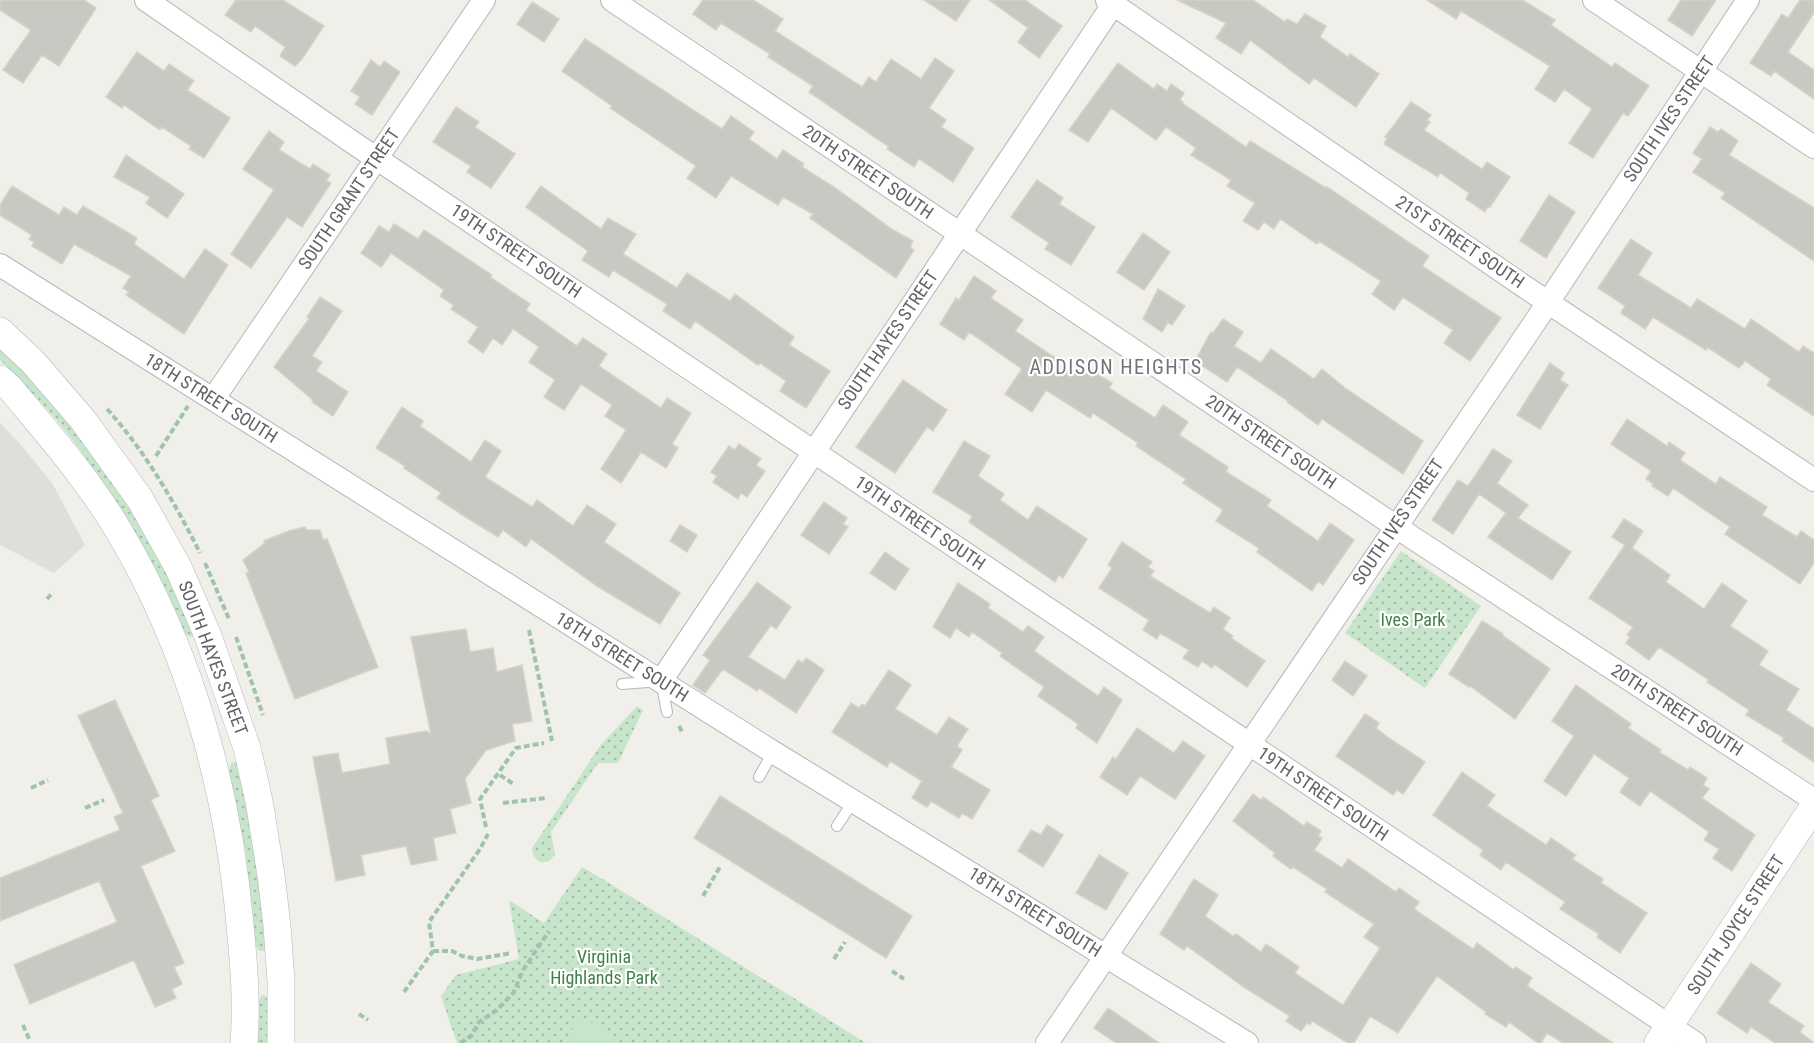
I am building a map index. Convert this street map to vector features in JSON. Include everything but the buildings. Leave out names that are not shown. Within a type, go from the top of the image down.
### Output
[{"type":"street","name":"19TH STREET SOUTH","points":[[146,0],[377,159],[1249,743],[1663,1034],[1695,1043]]},
{"type":"street","name":"SOUTH GRANT STREET","points":[[214,398],[484,0]]},
{"type":"street","name":"20TH STREET SOUTH","points":[[612,0],[1395,526],[1814,800]]},
{"type":"street","points":[[1594,0],[1814,147]]},
{"type":"street","name":"SOUTH IVES STREET","points":[[1047,1043],[1548,301],[1748,0]]},
{"type":"street","name":"SOUTH HAYES STREET","points":[[661,681],[1112,1]]},
{"type":"street","name":"21ST STREET SOUTH","points":[[1112,1],[1548,301],[1814,480]]},
{"type":"street","name":"18TH STREET SOUTH","points":[[0,265],[773,752],[1247,1043]]},
{"type":"street","name":"SOUTH HAYES STREET","points":[[0,331],[33,362],[83,420],[140,499],[179,568],[208,636],[247,748],[259,801],[277,926],[281,981],[281,1043]]},
{"type":"street","name":"SOUTH HAYES STREET","points":[[0,379],[76,467],[119,531],[140,568],[198,706],[212,758],[235,869],[246,983],[244,1043]]},
{"type":"street","name":"SOUTH JOYCE STREET","points":[[1663,1034],[1814,806]]},
{"type":"lane","points":[[622,684],[661,681],[667,712]]},
{"type":"lane","points":[[759,777],[773,752]]},
{"type":"lane","points":[[837,826],[854,800]]},
{"type":"path","points":[[156,456],[190,402]]},
{"type":"path","points":[[47,600],[52,592]]},
{"type":"path","points":[[530,630],[552,741]]},
{"type":"path","name":"SOUTH HAYES STREET","points":[[241,650],[262,713]]},
{"type":"path","points":[[679,726],[682,732]]},
{"type":"path","points":[[486,827],[480,799],[516,748],[544,743]]},
{"type":"path","points":[[500,775],[515,785]]},
{"type":"path","points":[[31,788],[48,780]]},
{"type":"path","points":[[503,803],[546,798]]},
{"type":"path","points":[[85,808],[104,800]]},
{"type":"path","points":[[404,992],[434,951],[429,922],[488,834]]},
{"type":"path","points":[[703,896],[722,865]]},
{"type":"path","points":[[460,1043],[471,1036],[478,1022],[497,1010],[514,992],[523,970],[549,931]]},
{"type":"path","points":[[834,959],[845,942]]},
{"type":"path","points":[[434,951],[453,951],[462,956],[477,959],[512,953]]},
{"type":"path","points":[[892,971],[904,979]]},
{"type":"path","points":[[358,1014],[368,1020]]},
{"type":"path","points":[[23,1025],[30,1041]]},
{"type":"shaded area","points":[[0,423],[52,483],[85,545],[54,573],[0,545]]},
{"type":"green space","points":[[0,344],[69,416],[158,549],[193,636],[190,637],[184,633],[148,558],[106,487],[57,421],[0,360]]},
{"type":"green space","name":"Ives Park","points":[[1401,551],[1481,606],[1425,688],[1345,633]]},
{"type":"green space","points":[[637,706],[643,710],[618,763],[598,763],[551,832],[555,854],[548,861],[541,862],[535,858],[532,848],[600,746]]},
{"type":"green space","points":[[235,762],[239,765],[247,793],[268,948],[265,951],[259,951],[256,946],[246,855],[229,771],[231,763]]},
{"type":"green space","name":"Virginia Highlands Park","points":[[582,867],[866,1043],[457,1043],[441,996],[456,975],[519,959],[509,900],[544,923]]},
{"type":"green space","points":[[262,995],[269,997],[270,1043],[257,1043],[257,1003]]},
{"type":"green space","points":[[581,1016],[613,1037],[609,1043],[564,1043]]},
{"type":"district","name":"ADDISON HEIGHTS","points":[[1116,367]]}]
